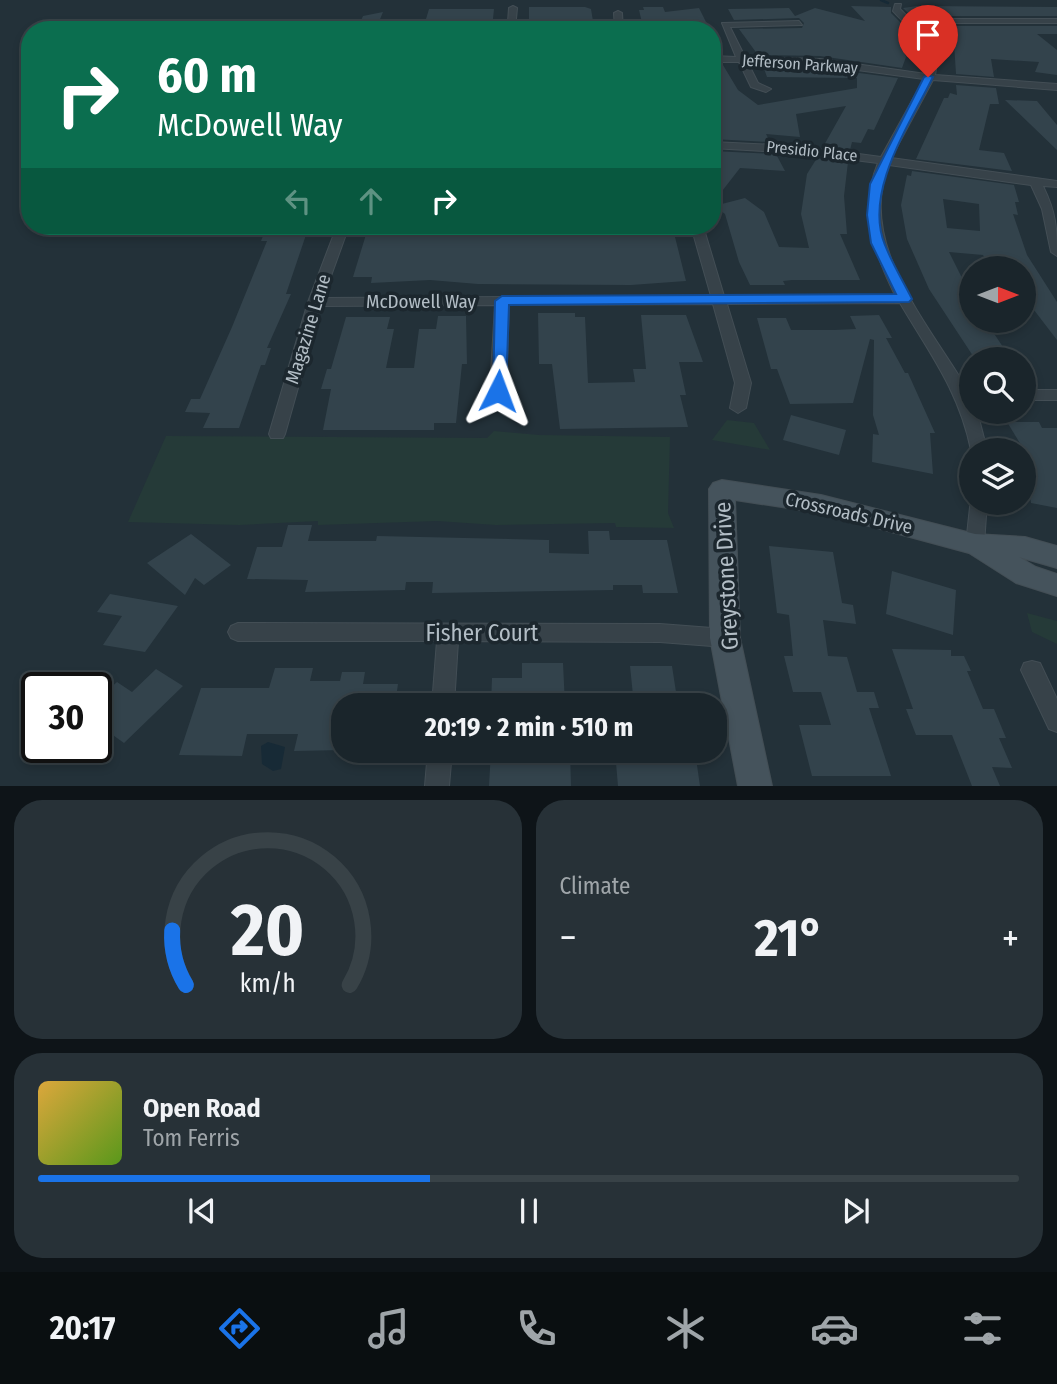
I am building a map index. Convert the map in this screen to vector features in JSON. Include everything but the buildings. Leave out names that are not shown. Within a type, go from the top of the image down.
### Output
[{"type":"street","points":[[898,6],[896,9],[930,49],[933,63],[876,184],[873,215],[877,243],[905,299],[959,383]]},
{"type":"street","points":[[512,21],[513,8]]},
{"type":"street","points":[[618,13],[618,21]]},
{"type":"street","points":[[908,21],[1057,21]]},
{"type":"street","points":[[766,89],[754,85],[725,25],[799,23]]},
{"type":"street","name":"Jefferson Parkway","points":[[721,60],[820,62],[928,77],[947,83],[1054,92]]},
{"type":"street","name":"Presidio Place","points":[[721,145],[790,146],[887,159],[943,172],[1057,184]]},
{"type":"street","points":[[1035,182],[1048,209],[1057,251]]},
{"type":"street","name":"Magazine Lane","points":[[278,434],[314,302],[340,235]]},
{"type":"street","points":[[700,235],[743,383],[738,408]]},
{"type":"street","name":"McDowell Way","points":[[314,302],[905,299]]},
{"type":"street","points":[[502,301],[498,391],[514,412]]},
{"type":"street","points":[[1036,395],[1057,395]]},
{"type":"street","name":"Crossroads Drive","points":[[722,489],[821,504],[975,544],[1024,547],[1057,557]]},
{"type":"street","name":"Greystone Drive","points":[[722,489],[725,638],[755,786]]},
{"type":"street","points":[[975,544],[977,515]]},
{"type":"street","name":"Crossroads Drive","points":[[975,544],[1026,575],[1057,586]]},
{"type":"street","name":"Fisher Court","points":[[238,632],[660,633],[725,638]]},
{"type":"street","points":[[444,693],[448,633]]},
{"type":"street","points":[[1032,670],[1057,722]]},
{"type":"street","points":[[437,786],[439,763]]},
{"type":"green space","points":[[727,420],[754,423],[770,450],[712,440]]},
{"type":"green space","points":[[494,431],[539,435],[670,437],[668,513],[674,528],[616,527],[615,523],[496,525],[437,521],[318,525],[318,521],[239,525],[128,522],[166,436],[487,438]]},
{"type":"green space","points":[[1027,613],[1057,621],[1057,644],[1032,632]]},
{"type":"water","points":[[268,742],[285,747],[281,769],[273,771],[262,764],[261,746]]},
{"type":"waterway","points":[[881,0],[888,3]]},
{"type":"route","points":[[498,391],[502,301],[905,299],[877,243],[873,215],[876,184],[928,77]]}]
